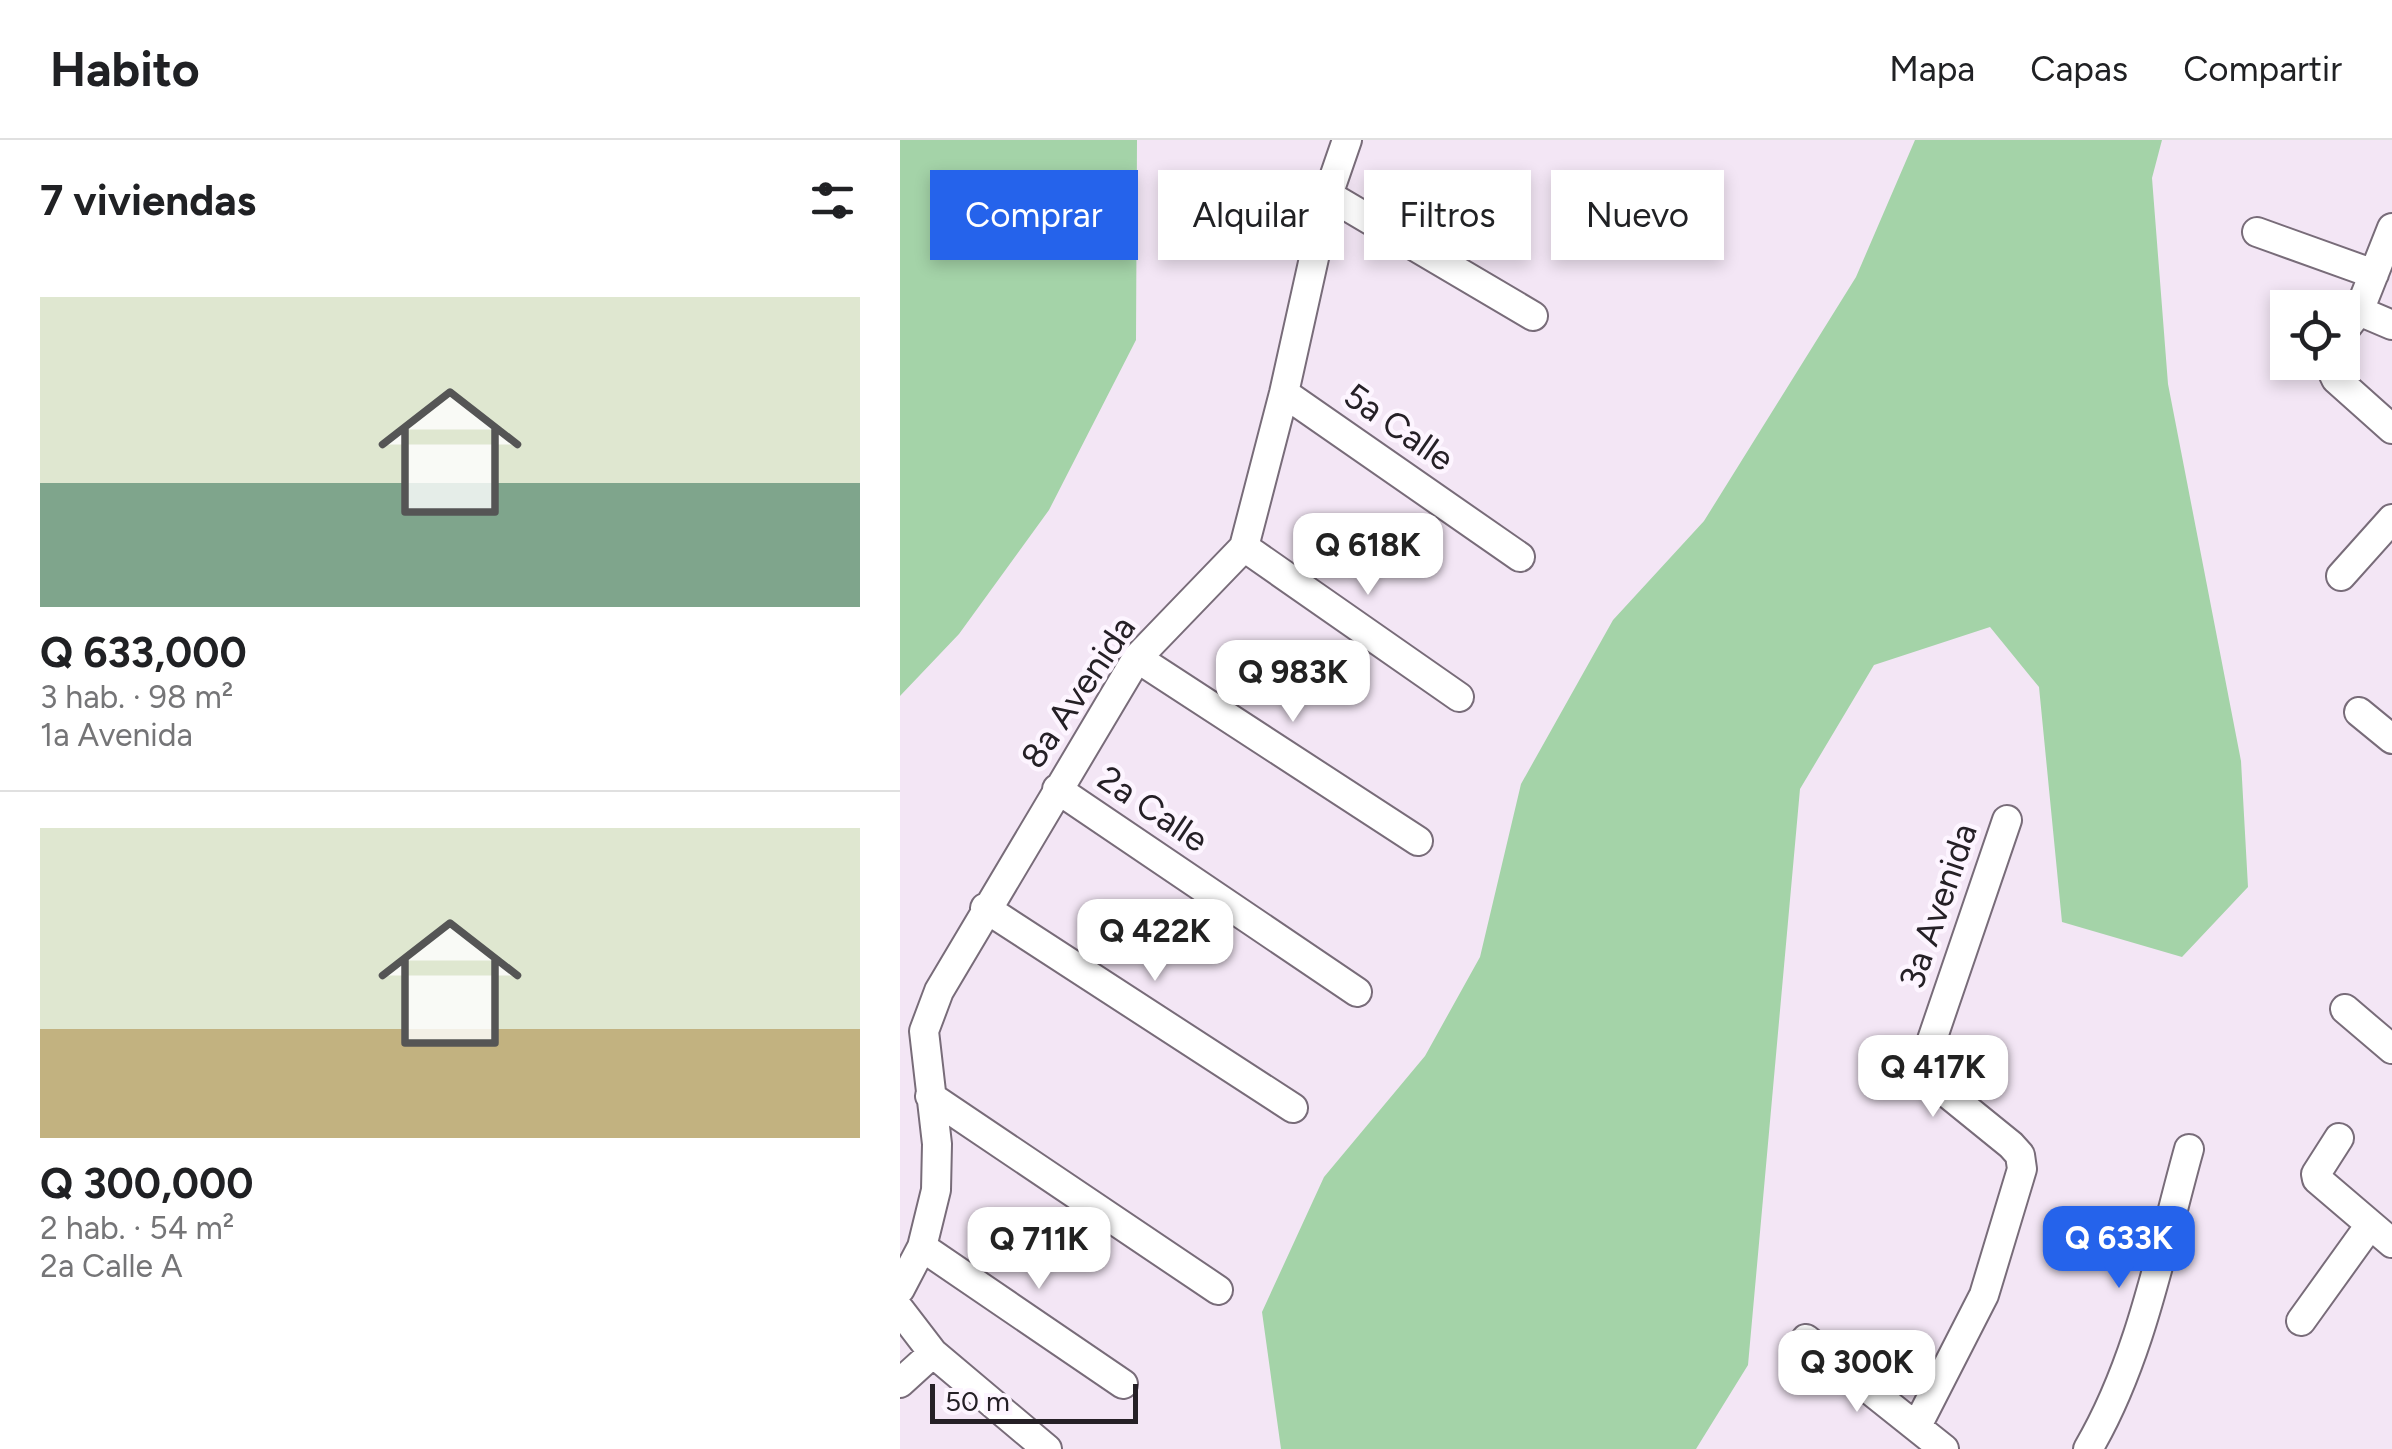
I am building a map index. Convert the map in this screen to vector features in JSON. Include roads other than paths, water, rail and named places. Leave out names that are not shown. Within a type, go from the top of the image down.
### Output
[{"type":"street","name":"8a Avenida","points":[[1337,170],[1347,140]]},
{"type":"street","points":[[1344,204],[1534,316]]},
{"type":"street","points":[[2360,302],[2392,228]]},
{"type":"street","points":[[2256,232],[2374,274]]},
{"type":"street","name":"8a Avenida","points":[[900,1289],[922,1247],[936,1190],[937,1144],[924,1031],[939,991],[1137,658],[1244,547],[1314,260]]},
{"type":"street","points":[[2360,323],[2392,326]]},
{"type":"street","points":[[2341,380],[2392,429]]},
{"type":"street","name":"5a Calle","points":[[1284,393],[1520,558]]},
{"type":"street","points":[[2341,576],[2392,518]]},
{"type":"street","points":[[1244,547],[1459,697]]},
{"type":"street","points":[[1137,658],[1418,841]]},
{"type":"street","points":[[2360,712],[2392,739]]},
{"type":"street","name":"2a Calle","points":[[1057,789],[1357,992]]},
{"type":"street","name":"3a Avenida","points":[[1917,1426],[1984,1295],[2022,1169],[2020,1156],[2011,1146],[1921,1072],[2008,820]]},
{"type":"street","points":[[986,908],[1293,1108]]},
{"type":"street","points":[[2345,1009],[2392,1049]]},
{"type":"street","points":[[930,1096],[1218,1290]]},
{"type":"street","points":[[2301,1322],[2381,1234],[2317,1179],[2316,1174],[2340,1138]]},
{"type":"street","points":[[2088,1449],[2111,1410],[2138,1333],[2189,1149]]},
{"type":"street","points":[[922,1247],[1123,1384]]},
{"type":"street","points":[[904,1315],[933,1353],[1047,1449]]},
{"type":"street","points":[[1806,1338],[1944,1449]]},
{"type":"street","points":[[900,1383],[933,1353]]}]
